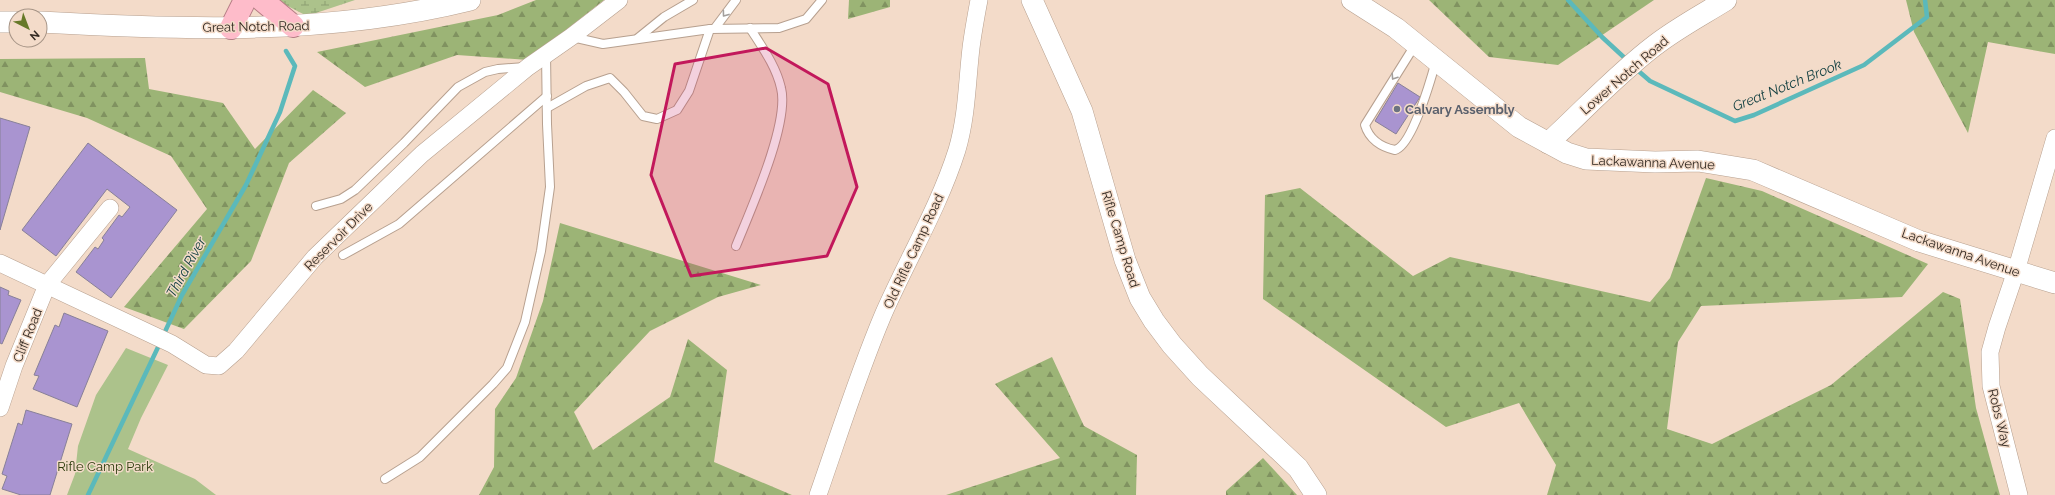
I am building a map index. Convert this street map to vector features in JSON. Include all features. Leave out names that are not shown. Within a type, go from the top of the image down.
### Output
[{"type":"highway","points":[[231,28],[245,0]]},
{"type":"highway","points":[[262,0],[293,26]]},
{"type":"street","name":"Great Notch Road","points":[[48,22],[231,28],[293,26],[370,19],[470,0]]},
{"type":"street","name":"Reservoir Drive","points":[[47,285],[172,344],[206,365],[219,366],[236,351],[296,279],[333,239],[422,154],[528,67],[571,37],[619,0]]},
{"type":"street","name":"Old Rifle Camp Road","points":[[818,495],[856,384],[883,316],[945,183],[957,150],[963,126],[969,87],[971,48],[979,0]]},
{"type":"street","name":"Rifle Camp Road","points":[[1032,0],[1082,111],[1125,260],[1140,298],[1163,333],[1195,371],[1298,468],[1316,495]]},
{"type":"street","name":"Lackawanna Avenue","points":[[1352,0],[1396,28],[1519,127],[1567,153],[1586,160],[1655,162],[1698,161],[1752,170],[1919,241],[2055,283]]},
{"type":"street","name":"Lower Notch Road","points":[[1548,143],[1654,46],[1724,1]]},
{"type":"street","name":"Robs Way","points":[[2019,495],[1991,386],[1990,352],[2016,271],[2055,138]]},
{"type":"street","name":"Cliff Road","points":[[0,408],[14,366],[47,285],[110,208]]},
{"type":"street","points":[[0,263],[47,285]]},
{"type":"lane","points":[[638,38],[664,17],[693,0]]},
{"type":"lane","points":[[547,108],[586,86],[610,78],[624,92],[643,116],[657,119],[677,110],[689,91],[712,28],[736,0]]},
{"type":"lane","points":[[571,37],[603,44],[712,28],[779,28],[806,19],[822,0]]},
{"type":"lane","points":[[736,246],[771,156],[782,110],[782,89],[776,74],[750,28]]},
{"type":"lane","points":[[1416,44],[1365,125],[1368,133],[1380,145],[1395,150],[1403,146],[1426,97],[1436,61]]},
{"type":"lane","points":[[385,479],[420,457],[493,384],[507,368],[526,322],[544,229],[550,187],[546,54]]},
{"type":"lane","points":[[316,206],[341,200],[355,190],[404,143],[458,87],[485,72],[498,69],[528,67]]},
{"type":"lane","points":[[343,255],[399,224],[547,96]]},
{"type":"highlighted area","points":[[766,48],[828,84],[857,187],[827,256],[691,276],[651,175],[675,64]]},
{"type":"green space","points":[[276,0],[355,0],[307,16]]},
{"type":"green space","points":[[536,0],[604,0],[528,60],[457,55],[365,87],[317,52],[498,15]]},
{"type":"green space","points":[[849,0],[890,0],[890,7],[848,19]]},
{"type":"green space","points":[[1429,0],[1654,0],[1558,65],[1489,57]]},
{"type":"green space","points":[[1906,0],[2055,0],[2055,54],[1988,42],[1968,133],[1914,32]]},
{"type":"green space","points":[[145,58],[149,89],[223,103],[255,149],[313,90],[346,113],[289,163],[251,261],[184,329],[124,307],[207,209],[171,156],[87,118],[0,92],[0,59]]},
{"type":"green space","points":[[1706,178],[1762,191],[1928,264],[1902,297],[1701,306],[1678,342],[1667,429],[1712,444],[1831,385],[1943,292],[1960,299],[1976,408],[2000,495],[1547,495],[1556,465],[1519,403],[1446,427],[1263,299],[1265,195],[1300,188],[1413,276],[1450,257],[1650,302],[1670,278]]},
{"type":"green space","points":[[560,223],[761,285],[718,297],[650,331],[574,412],[593,450],[670,397],[688,339],[727,370],[714,462],[792,495],[479,495],[494,467],[495,409],[516,378],[543,301]]},
{"type":"green space","name":"Rifle Camp Park","points":[[126,348],[168,365],[141,418],[128,449],[195,479],[216,495],[67,495],[75,474],[78,446],[96,395]]},
{"type":"green space","points":[[1052,357],[1084,426],[1137,455],[1136,495],[946,495],[1060,458],[995,384]]},
{"type":"green space","points":[[1263,458],[1297,495],[1226,495],[1226,491]]},
{"type":"building","name":"Calvary Assembly","points":[[1398,83],[1420,97],[1396,134],[1375,121]]},
{"type":"building","points":[[0,118],[30,127],[0,230]]},
{"type":"building","points":[[88,143],[177,210],[111,298],[76,272],[95,247],[98,249],[104,240],[102,238],[119,215],[122,217],[130,207],[107,189],[56,256],[22,230]]},
{"type":"building","points":[[0,287],[9,291],[8,295],[21,300],[2,344],[0,343]]},
{"type":"building","points":[[64,313],[108,331],[77,407],[33,389],[39,376],[34,375],[55,325],[59,327]]},
{"type":"building","points":[[26,410],[72,424],[50,495],[21,495],[2,489],[7,476],[2,474],[18,423],[22,425]]},
{"type":"waterway","name":"Great Notch Brook","points":[[1568,0],[1602,37],[1628,61]]},
{"type":"waterway","name":"Great Notch Brook","points":[[1635,68],[1650,81],[1735,121],[1754,115],[1864,65],[1927,17],[1925,0]]},
{"type":"waterway","name":"Third River","points":[[163,336],[182,295],[246,185],[280,112],[295,66],[286,51]]},
{"type":"waterway","name":"Third River","points":[[88,495],[160,343]]},
{"type":"place","name":"Calvary Assembly","points":[[1397,109]]}]
